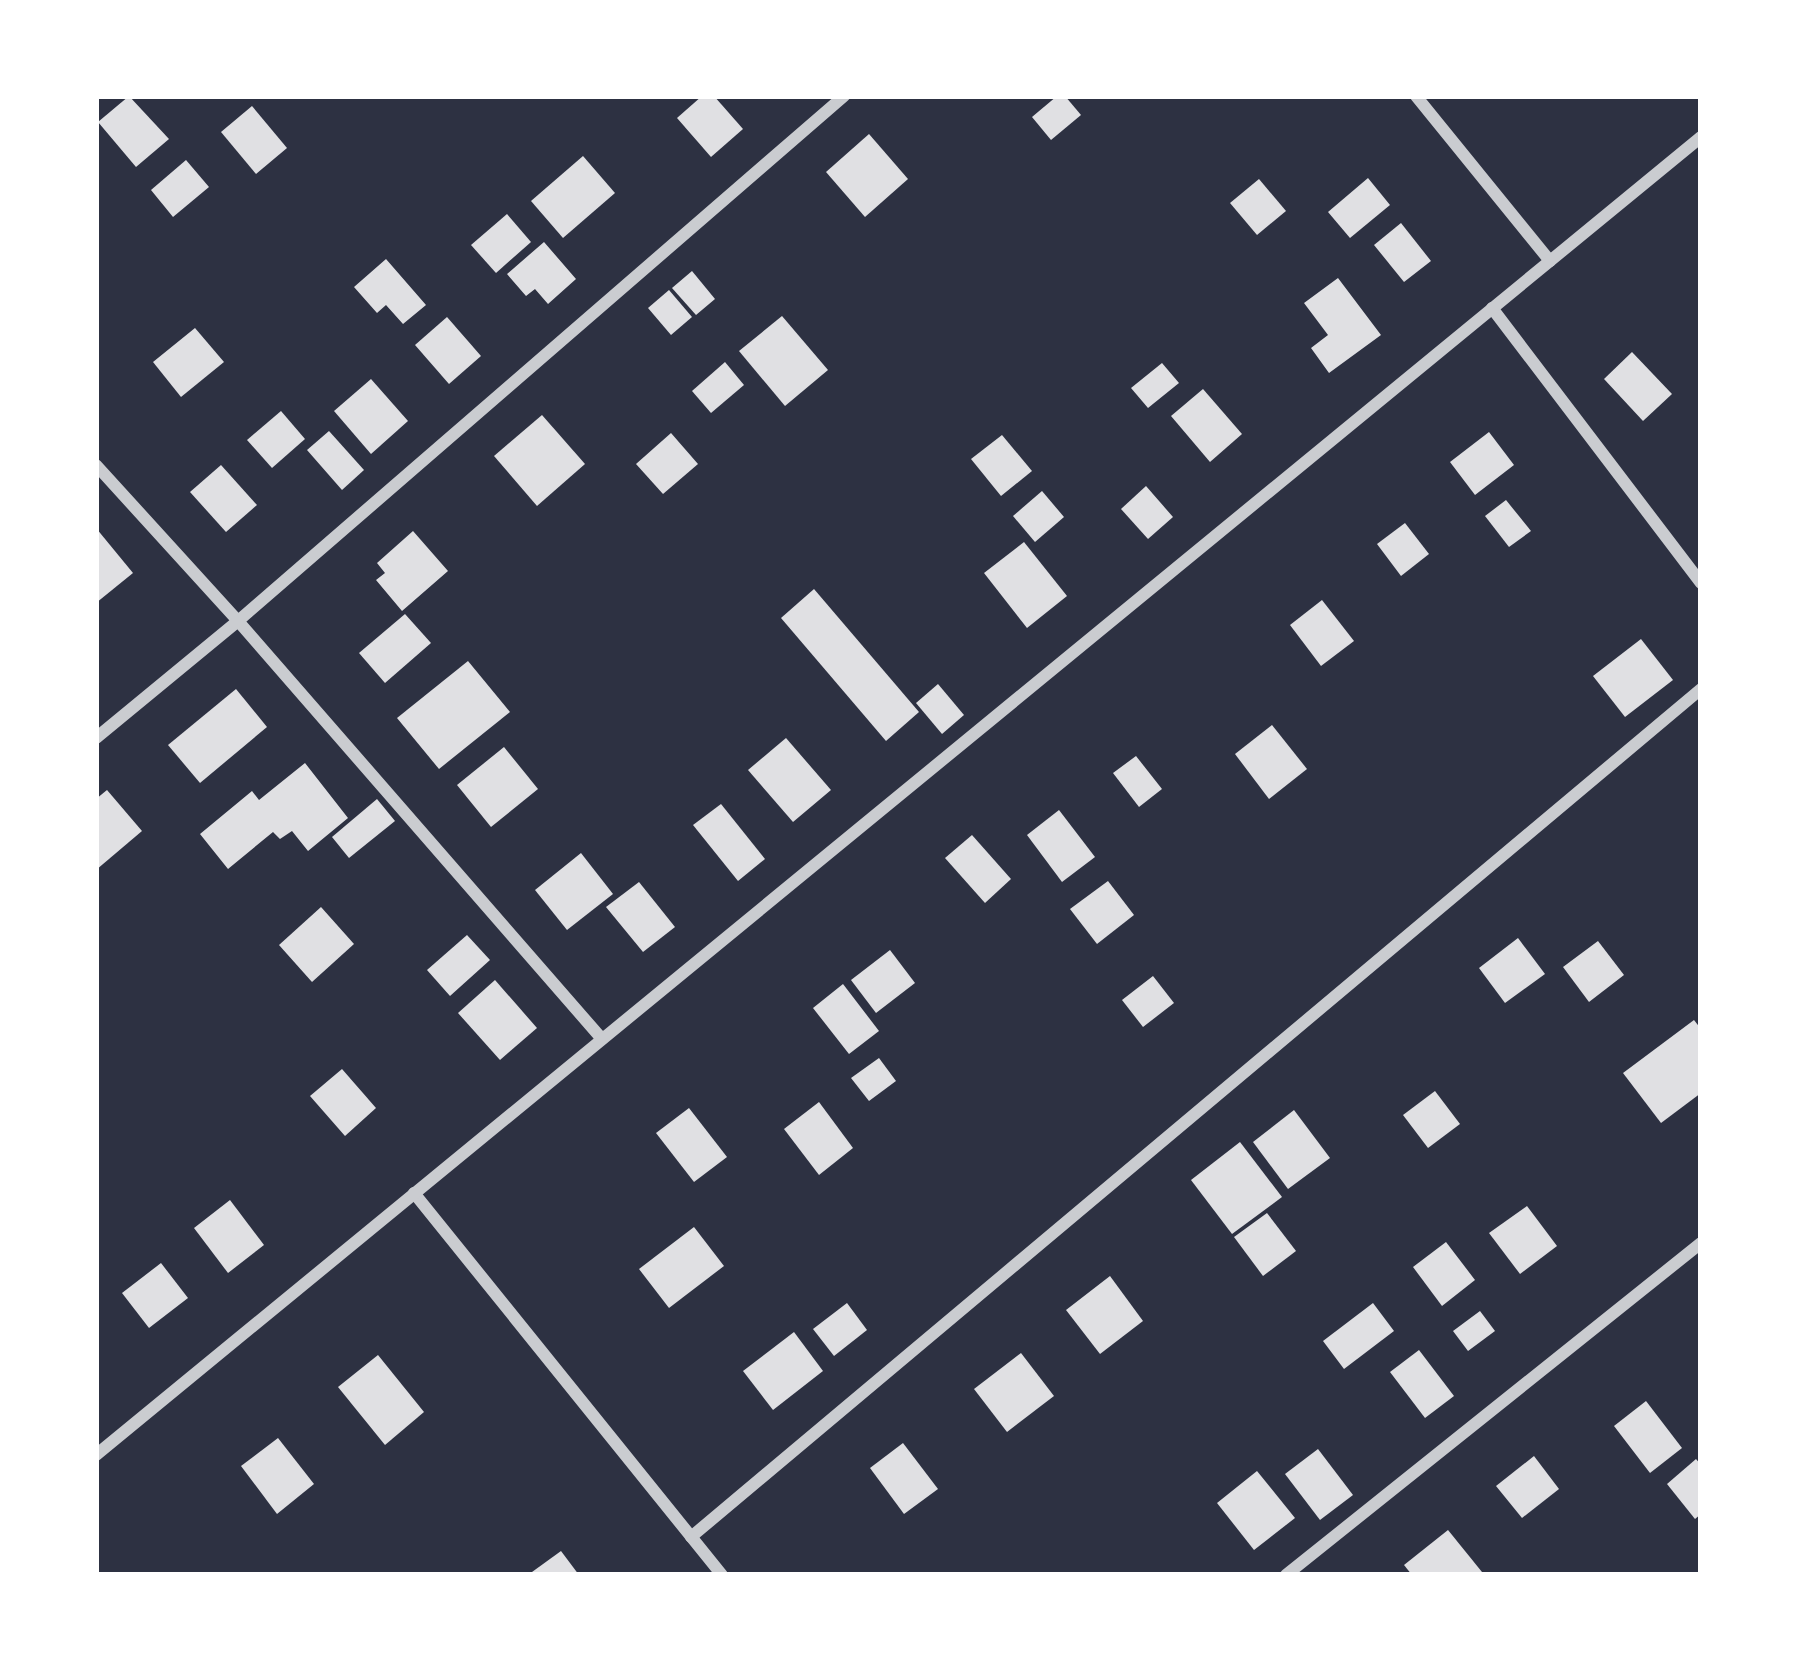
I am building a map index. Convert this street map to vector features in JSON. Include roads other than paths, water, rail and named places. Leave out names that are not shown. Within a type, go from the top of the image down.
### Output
[{"type":"street","points":[[96,738],[238,621],[844,96]]},
{"type":"street","points":[[1417,96],[1550,260]]},
{"type":"street","points":[[96,1455],[1701,136]]},
{"type":"street","points":[[1492,308],[1701,584]]},
{"type":"street","points":[[96,465],[602,1039]]},
{"type":"street","points":[[691,1537],[1701,689]]},
{"type":"street","points":[[415,1193],[722,1575]]},
{"type":"street","points":[[1286,1575],[1701,1243]]}]
